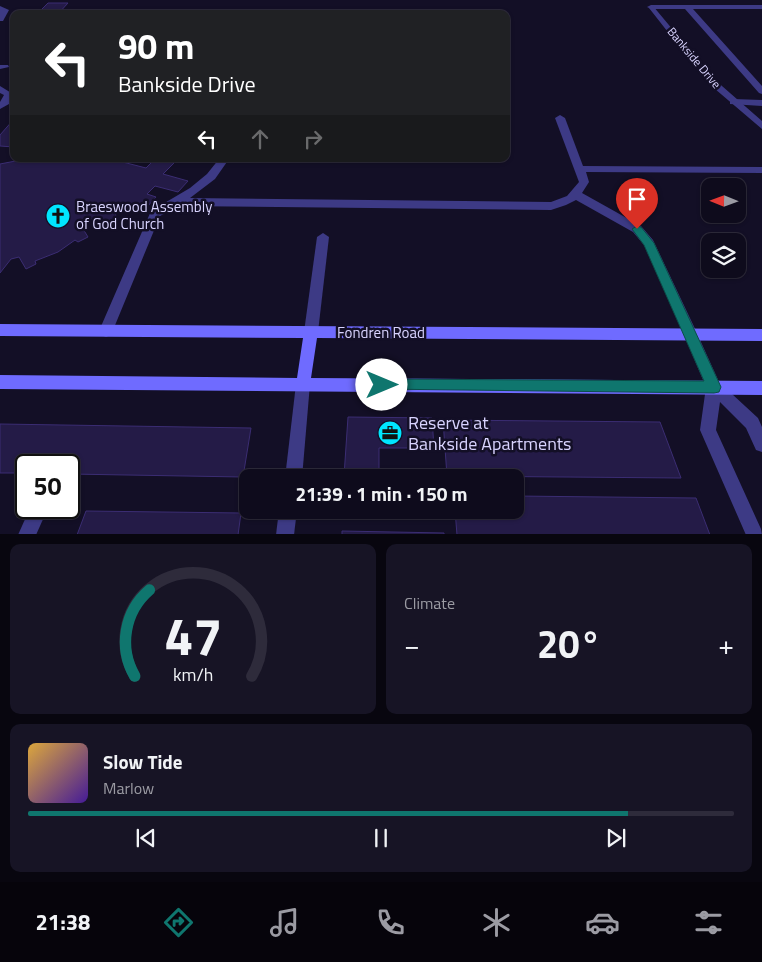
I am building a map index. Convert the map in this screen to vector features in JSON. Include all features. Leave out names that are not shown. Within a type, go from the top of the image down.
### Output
[{"type":"main road","name":"Fondren Road","points":[[0,330],[762,335]]},
{"type":"main road","points":[[304,384],[311,332]]},
{"type":"main road","points":[[0,382],[762,388]]},
{"type":"street","name":"Bankside Drive","points":[[687,7],[651,7],[711,81],[762,126]]},
{"type":"street","points":[[687,7],[762,7]]},
{"type":"street","points":[[687,7],[762,91]]},
{"type":"street","points":[[0,8],[5,10],[0,19]]},
{"type":"street","points":[[0,106],[6,102],[10,94]]},
{"type":"street","points":[[733,102],[762,102]]},
{"type":"street","points":[[179,202],[551,206],[566,202],[576,195],[584,182],[560,118]]},
{"type":"street","points":[[106,331],[155,214],[179,202],[204,183],[222,162]]},
{"type":"street","points":[[580,169],[762,170]]},
{"type":"street","points":[[576,195],[637,229],[649,243],[714,387],[752,423],[762,444]]},
{"type":"street","points":[[311,332],[323,237]]},
{"type":"street","points":[[294,469],[304,384]]},
{"type":"street","points":[[714,387],[708,430],[755,534]]},
{"type":"street","points":[[27,534],[33,519]]},
{"type":"street","points":[[285,534],[287,519]]},
{"type":"building","points":[[48,3],[68,3],[62,10],[41,10]]},
{"type":"building","points":[[10,124],[10,147],[0,146],[0,135]]},
{"type":"building","name":"Braeswood Assembly of God Church","points":[[10,162],[123,162],[146,168],[152,162],[175,162],[163,174],[188,181],[178,192],[155,186],[147,194],[156,197],[147,207],[143,206],[139,210],[119,204],[111,209],[116,215],[112,221],[105,222],[98,216],[80,224],[88,237],[78,242],[75,240],[58,252],[35,261],[36,264],[26,269],[19,257],[11,259],[0,273],[0,164]]},
{"type":"building","name":"Reserve at Bankside Apartments","points":[[348,417],[432,418],[434,448],[379,448],[379,469],[344,469]]},
{"type":"building","points":[[443,420],[660,422],[681,478],[524,477],[524,469],[446,469]]},
{"type":"building","points":[[0,424],[251,428],[244,469],[239,469],[239,477],[80,474],[80,454],[15,454],[15,473],[0,473]]},
{"type":"building","points":[[524,496],[696,498],[710,534],[457,534],[456,519],[524,519]]},
{"type":"building","points":[[86,511],[239,513],[238,534],[77,534]]},
{"type":"building","points":[[342,531],[444,533],[444,534],[342,534]]},
{"type":"place","name":"Braeswood Assembly of God Church","points":[[58,216]]},
{"type":"place","name":"Reserve at Bankside Apartments","points":[[390,433]]},
{"type":"route","points":[[382,385],[714,387],[649,243],[637,229]]}]
